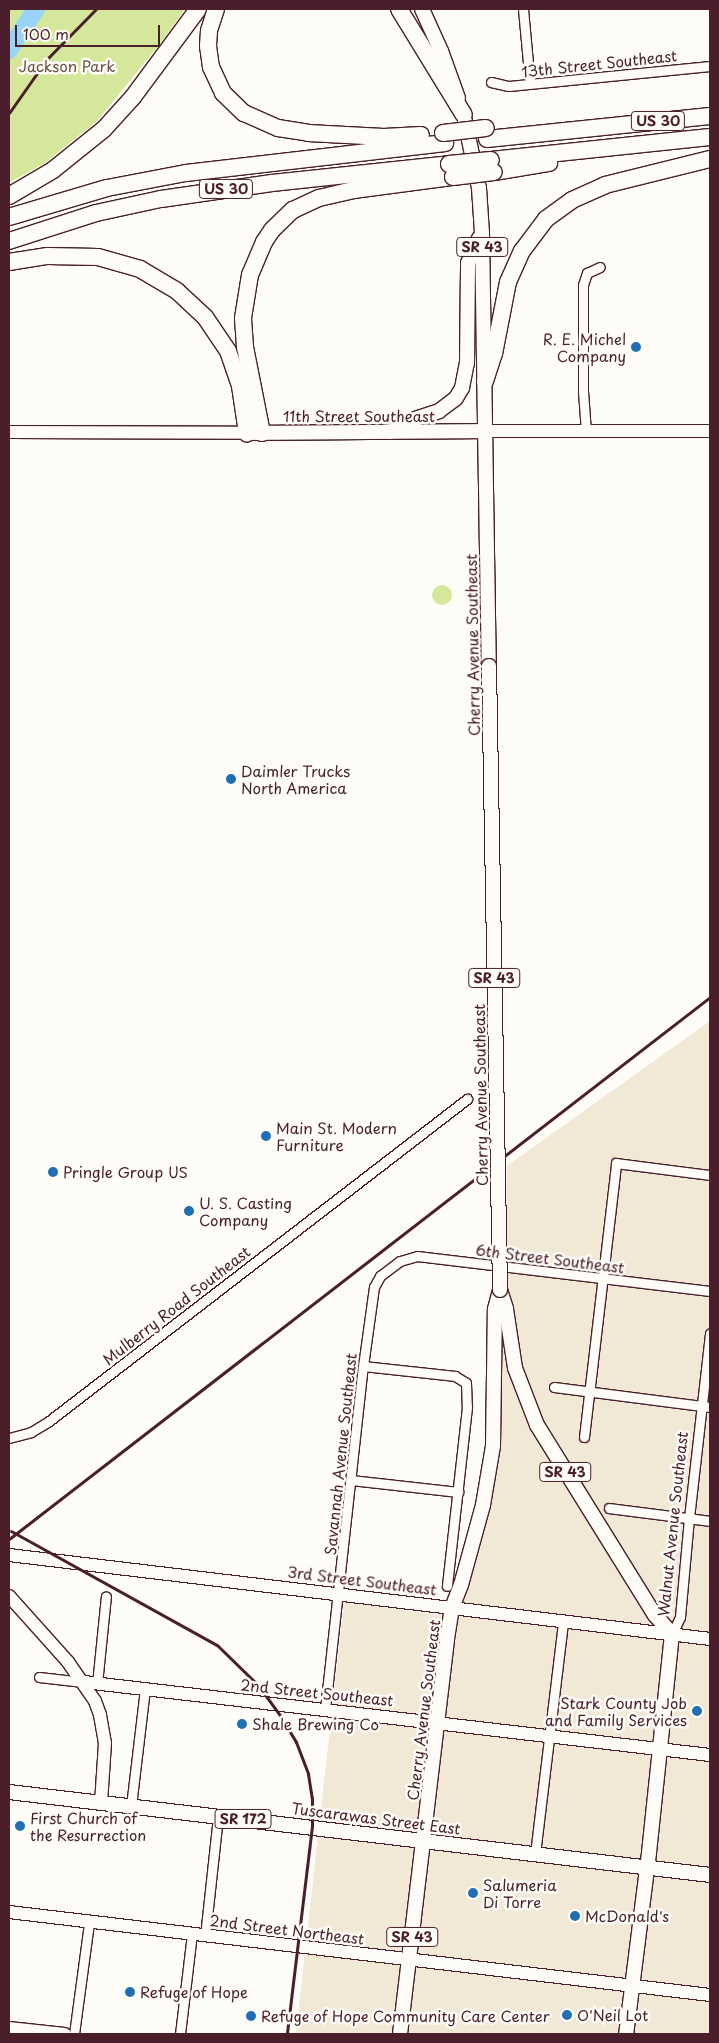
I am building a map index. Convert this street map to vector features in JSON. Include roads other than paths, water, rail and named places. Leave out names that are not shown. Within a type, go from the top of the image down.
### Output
[{"type":"highway","points":[[9,196],[53,170],[104,129],[139,89],[198,9]]},
{"type":"highway","points":[[216,9],[209,32],[208,46],[211,67],[223,93],[233,104],[257,120],[293,131],[334,135],[384,138],[444,138]]},
{"type":"highway","points":[[399,9],[464,115]]},
{"type":"highway","name":"US 30","points":[[9,217],[99,190],[186,173],[444,138],[710,116]]},
{"type":"highway","name":"US 30","points":[[9,241],[96,213],[160,199],[262,184],[451,171],[628,146],[710,137]]},
{"type":"highway","points":[[485,381],[494,354],[512,274],[522,251],[546,219],[572,200],[605,185],[710,158]]},
{"type":"highway","points":[[254,433],[243,318],[250,275],[264,242],[272,230],[293,210],[319,198],[451,171]]},
{"type":"highway","points":[[9,262],[48,256],[98,257],[140,269],[171,287],[205,316],[226,346],[254,433]]},
{"type":"main road","name":"Cherry Avenue Southeast","points":[[422,9],[452,78],[464,115],[479,188],[482,233],[500,1290],[505,1305],[516,1373],[537,1425],[656,1615],[672,1634]]},
{"type":"main road","points":[[390,432],[415,419],[439,411],[456,398],[462,388],[468,358],[468,263],[482,233]]},
{"type":"main road","name":"11th Street Southeast","points":[[254,433],[486,431]]},
{"type":"main road","name":"Cherry Avenue Southeast","points":[[424,1840],[452,1608],[468,1560],[488,1481],[495,1418],[495,1306],[500,1290]]},
{"type":"main road","name":"Walnut Avenue Southeast","points":[[626,2034],[648,1867],[672,1634]]},
{"type":"main road","name":"Tuscarawas Street East","points":[[9,1792],[710,1875]]},
{"type":"main road","name":"SR 43","points":[[400,2034],[424,1840]]},
{"type":"street","points":[[523,9],[530,84]]},
{"type":"street","name":"13th Street Southeast","points":[[491,82],[509,86],[710,66]]},
{"type":"street","points":[[586,432],[583,391],[583,286],[588,274],[600,267]]},
{"type":"street","name":"11th Street Southeast","points":[[486,431],[710,431]]},
{"type":"street","name":"11th Street Southeast","points":[[9,432],[254,433]]},
{"type":"street","name":"Mulberry Road Southeast","points":[[13,1437],[50,1421],[467,1099]]},
{"type":"street","points":[[584,1436],[601,1278],[616,1163],[710,1175]]},
{"type":"street","name":"6th Street Southeast","points":[[390,1268],[405,1258],[417,1256],[710,1291]]},
{"type":"street","name":"Savannah Avenue Southeast","points":[[325,1709],[363,1366],[374,1287],[380,1276],[390,1268]]},
{"type":"street","name":"Walnut Avenue Southeast","points":[[672,1634],[680,1617],[689,1518],[706,1406],[710,1333]]},
{"type":"street","points":[[363,1366],[455,1376],[465,1382],[467,1406],[447,1586]]},
{"type":"street","points":[[554,1387],[706,1406]]},
{"type":"street","points":[[351,1480],[458,1492]]},
{"type":"street","points":[[609,1508],[710,1521]]},
{"type":"street","name":"3rd Street Southeast","points":[[9,1555],[710,1639]]},
{"type":"street","points":[[9,1596],[84,1682],[95,1701],[103,1728],[106,1757],[101,1802]]},
{"type":"street","points":[[97,1684],[106,1596]]},
{"type":"street","points":[[535,1854],[563,1621]]},
{"type":"street","name":"2nd Street Southeast","points":[[39,1677],[710,1755]]},
{"type":"street","points":[[131,1806],[145,1689]]},
{"type":"street","points":[[180,2034],[199,1935],[218,1816]]},
{"type":"street","name":"2nd Street Northeast","points":[[9,1912],[710,1995]]},
{"type":"street","points":[[74,2034],[89,1922]]},
{"type":"street","points":[[9,2028],[65,2034]]},
{"type":"waterway","points":[[9,50],[36,9]]},
{"type":"railway","points":[[9,113],[47,59],[96,9]]},
{"type":"railway","points":[[9,1539],[710,997]]},
{"type":"railway","points":[[11,1531],[217,1645],[258,1685],[296,1742],[308,1774],[312,1798],[312,1826],[287,2034]]},
{"type":"place","name":"R. E. Michel Company","points":[[636,347]]},
{"type":"place","name":"Daimler Trucks North America","points":[[231,779]]},
{"type":"place","name":"Main St. Modern Furniture","points":[[266,1136]]},
{"type":"place","name":"Pringle Group US","points":[[53,1172]]},
{"type":"place","name":"U. S. Casting Company","points":[[189,1211]]},
{"type":"place","name":"Stark County Job and Family Services","points":[[697,1711]]},
{"type":"place","name":"Shale Brewing Co","points":[[242,1724]]},
{"type":"place","name":"First Church of the Resurrection","points":[[20,1826]]},
{"type":"place","name":"Salumeria Di Torre","points":[[473,1893]]},
{"type":"place","name":"McDonald's","points":[[575,1916]]},
{"type":"place","name":"Refuge of Hope","points":[[130,1992]]},
{"type":"place","name":"O'Neil Lot","points":[[567,2015]]},
{"type":"place","name":"Refuge of Hope Community Care Center","points":[[251,2016]]},
{"type":"park label","name":"Jackson Park","points":[[67,66]]}]
